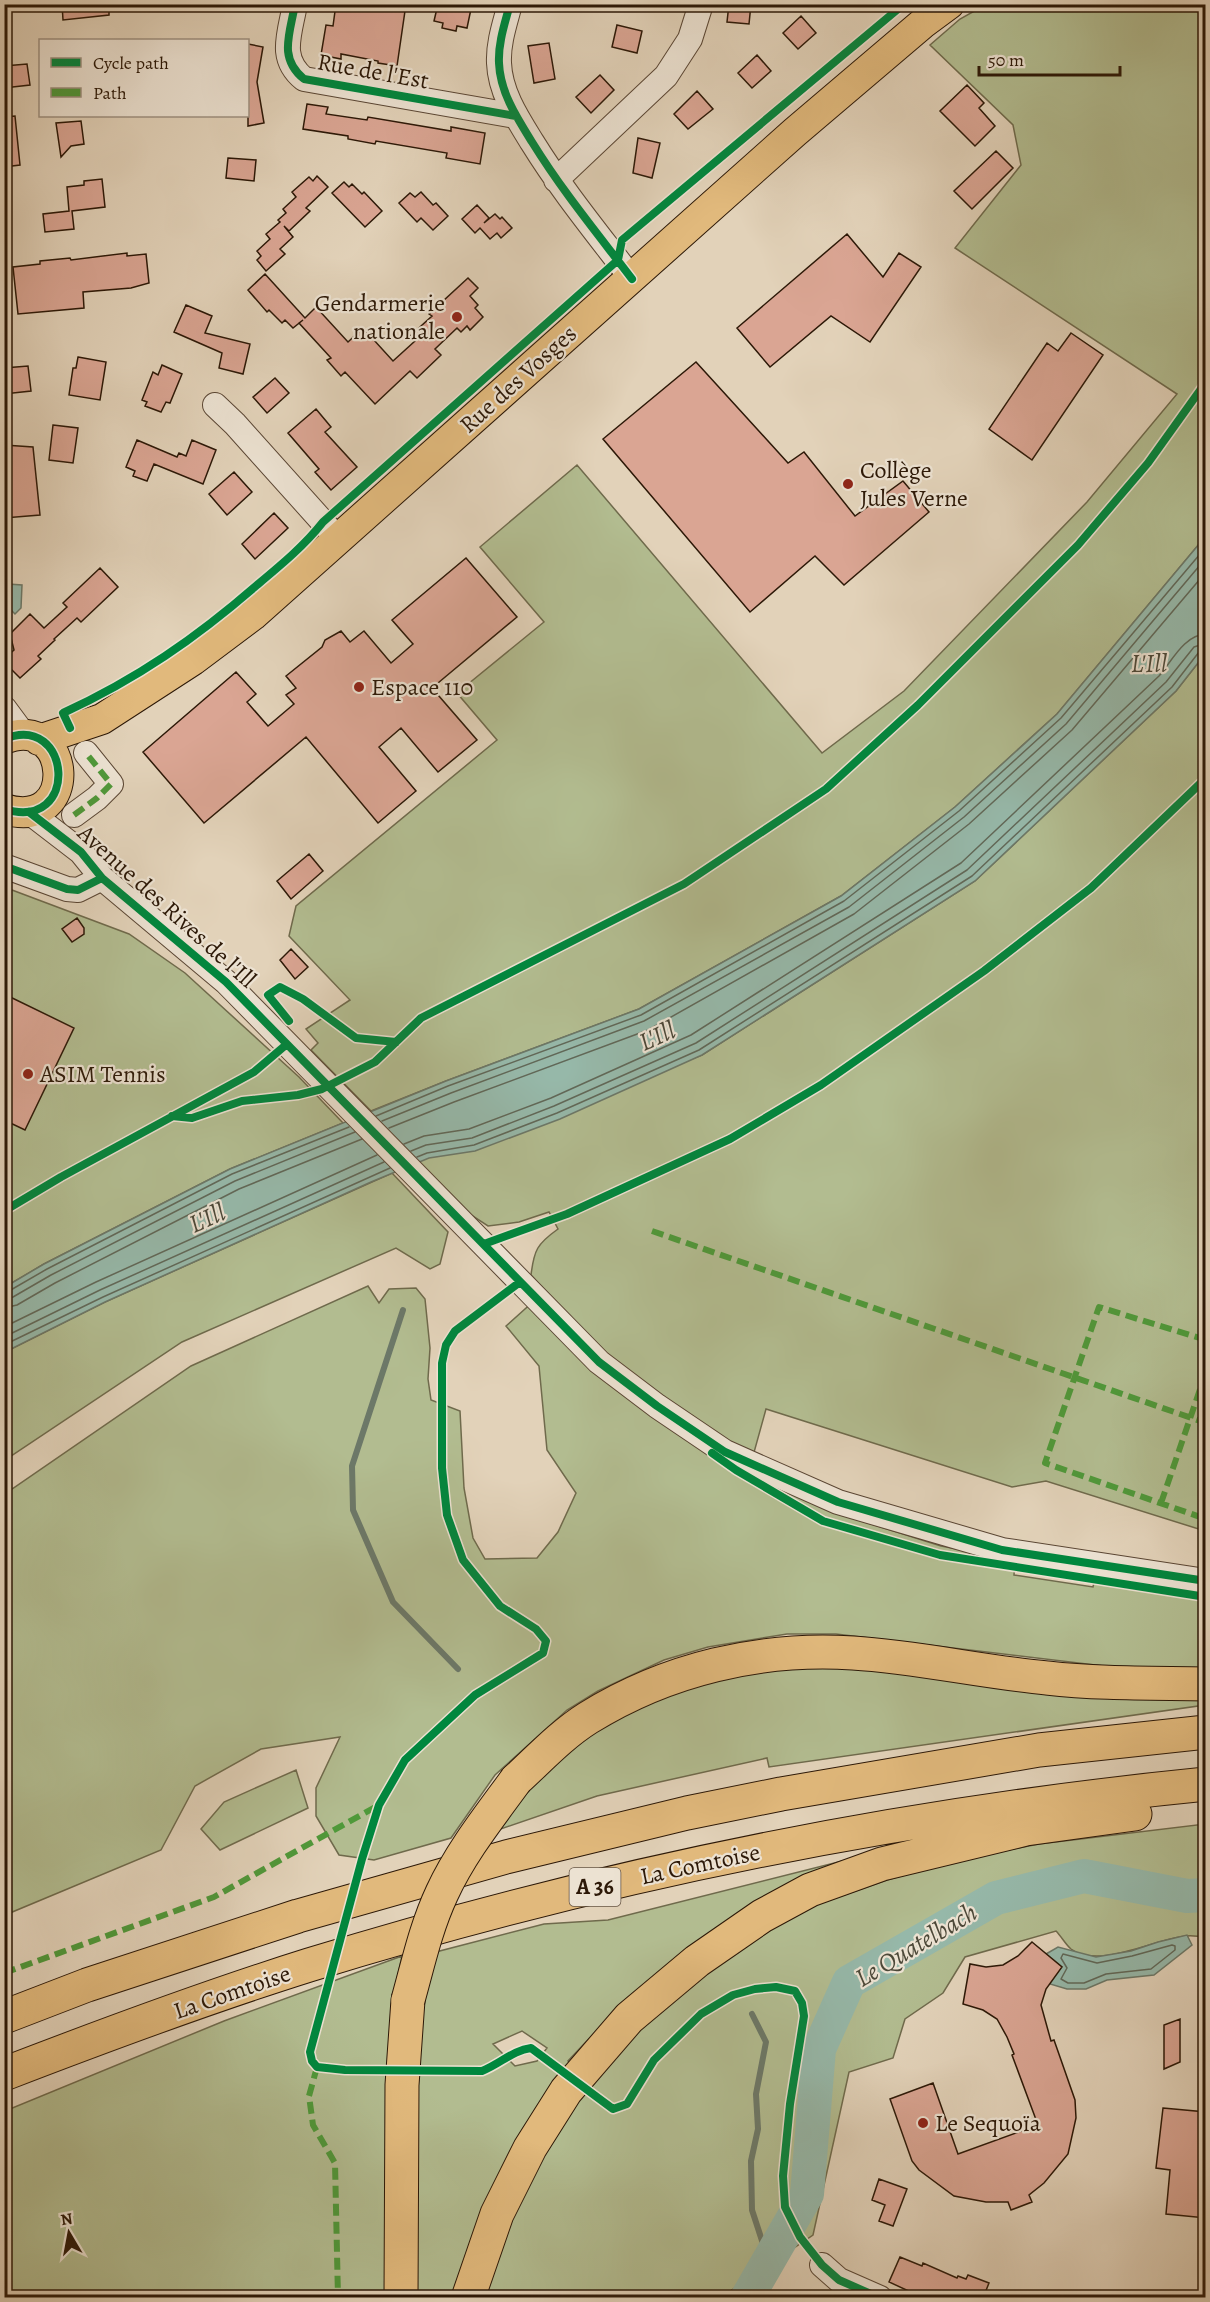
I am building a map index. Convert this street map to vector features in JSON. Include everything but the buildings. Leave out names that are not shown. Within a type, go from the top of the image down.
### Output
[{"type":"highway","points":[[401,2298],[403,2070],[408,2000],[423,1944],[442,1893],[471,1841],[516,1780],[561,1738],[587,1718],[643,1689],[695,1669],[730,1660],[766,1655],[852,1653],[1054,1679],[1206,1684]]},
{"type":"highway","name":"A 36","points":[[4,2017],[87,1985],[298,1916],[506,1857],[687,1813],[793,1792],[1039,1750],[1206,1732]]},
{"type":"highway","name":"La Comtoise","points":[[4,2074],[103,2036],[308,1965],[524,1904],[657,1872],[894,1826],[1039,1803],[1206,1784]]},
{"type":"highway","points":[[468,2298],[497,2214],[530,2148],[576,2078],[629,2018],[697,1961],[762,1916],[810,1890],[882,1864],[1026,1829],[1206,1806]]},
{"type":"main road","name":"Rue des Vosges","points":[[17,811],[40,808],[50,800],[58,778],[102,719],[193,660],[253,615],[795,132],[922,24],[949,4]]},
{"type":"main road","name":"Rue des Vosges","points":[[22,738],[102,719]]},
{"type":"main road","points":[[22,738],[48,746],[55,755],[58,778]]},
{"type":"street","name":"Rue de l'Est","points":[[295,4],[287,55],[291,66],[304,79],[516,116]]},
{"type":"street","points":[[510,4],[500,46],[499,63],[502,84],[516,116],[556,180],[632,279]]},
{"type":"street","points":[[556,180],[666,76],[690,39],[701,4]]},
{"type":"street","points":[[487,110],[502,84]]},
{"type":"street","points":[[215,405],[235,424],[339,540]]},
{"type":"street","points":[[4,708],[22,738]]},
{"type":"street","points":[[74,815],[111,784],[86,753]]},
{"type":"street","name":"Avenue des Rives de l'Ill","points":[[58,778],[81,852]]},
{"type":"street","name":"Avenue des Rives de l'Ill","points":[[17,811],[81,852],[102,878],[226,982],[599,1362],[657,1406],[725,1452],[838,1502],[1002,1550],[1206,1581]]},
{"type":"street","points":[[4,866],[67,889],[78,890],[102,878]]},
{"type":"street","points":[[822,2265],[839,2280],[880,2298]]},
{"type":"shaded area","points":[[985,5],[1205,5],[1205,537],[1057,714],[955,807],[841,896],[639,1009],[371,1111],[311,1050],[318,1043],[306,1029],[350,1000],[289,936],[296,906],[497,740],[457,693],[544,622],[480,547],[577,465],[822,753],[904,691],[1087,502],[1177,394],[955,248],[1021,165],[1013,125],[930,45],[960,19]]},
{"type":"shaded area","points":[[1205,654],[1205,1531],[1046,1481],[1012,1487],[766,1409],[748,1474],[830,1511],[941,1546],[1015,1560],[1014,1575],[1093,1587],[1096,1574],[1205,1593],[1205,1669],[1112,1667],[836,1634],[787,1634],[708,1647],[664,1660],[598,1691],[567,1710],[495,1775],[451,1838],[374,1860],[339,1855],[316,1816],[316,1788],[340,1737],[261,1749],[195,1786],[161,1850],[5,1915],[5,1494],[191,1366],[368,1286],[379,1303],[389,1289],[416,1288],[425,1299],[430,1348],[428,1379],[431,1400],[460,1411],[464,1488],[473,1538],[485,1559],[537,1558],[558,1532],[576,1493],[547,1450],[539,1366],[506,1326],[545,1291],[531,1275],[534,1259],[545,1239],[558,1229],[549,1212],[519,1222],[488,1226],[468,1213],[418,1161],[702,1055],[975,881],[1176,691]]},
{"type":"shaded area","points":[[4,887],[129,934],[185,973],[299,1077],[343,1123],[230,1169],[44,1264],[5,1287]]},
{"type":"shaded area","points":[[392,1173],[448,1232],[440,1264],[430,1269],[396,1248],[182,1342],[5,1460],[5,1352],[105,1302]]},
{"type":"shaded area","points":[[823,1664],[1205,1692],[1205,1705],[769,1767],[767,1758],[597,1796],[486,1834],[571,1745],[656,1697],[734,1671]]},
{"type":"shaded area","points":[[296,1770],[308,1808],[220,1850],[201,1829],[224,1802]]},
{"type":"shaded area","points":[[1205,1824],[1205,1937],[1174,1938],[1112,1955],[1097,1956],[1083,1955],[1071,1949],[1056,1931],[965,1957],[943,1993],[905,2019],[893,2058],[849,2072],[813,2235],[726,2294],[726,2297],[5,2298],[5,2111],[224,2021],[402,1956],[391,2006],[432,1953],[544,1924],[608,1920],[874,1853],[617,2009],[568,2061],[592,2078],[637,2025],[765,1929],[818,1904],[887,1880],[962,1859],[1039,1844]],"holes":[[[522,2031],[547,2048],[537,2061],[515,2066],[493,2044]]]},
{"type":"water","name":"L'Ill","points":[[1205,537],[1205,654],[1176,691],[975,881],[702,1055],[560,1119],[475,1151],[429,1158],[371,1182],[105,1302],[5,1352],[5,1287],[44,1264],[230,1169],[446,1081],[639,1009],[841,896],[955,807],[1057,714]]},
{"type":"water","points":[[8,584],[22,585],[21,608],[15,614],[6,605]]},
{"type":"water","points":[[1187,1935],[1192,1945],[1154,1975],[1107,1980],[1086,1989],[1067,1989],[1050,1984],[1046,1954],[1058,1947],[1096,1957],[1131,1951]]},
{"type":"waterway","points":[[403,1310],[352,1466],[353,1510],[393,1602],[458,1669]]},
{"type":"waterway","name":"Le Quatelbach","points":[[747,2298],[807,2194],[819,2049],[849,1982],[996,1898],[1084,1876],[1187,1896],[1206,1895]]},
{"type":"waterway","points":[[752,2014],[766,2042],[756,2094],[758,2129],[751,2161],[752,2210],[768,2259]]},
{"type":"marked path","points":[[74,815],[111,784],[86,753]]},
{"type":"marked path","points":[[652,1231],[1206,1423]]},
{"type":"marked path","points":[[1206,1340],[1099,1307],[1045,1463],[1206,1519]]},
{"type":"marked path","points":[[1161,1503],[1206,1372]]},
{"type":"marked path","points":[[4,1973],[214,1897],[379,1805]]},
{"type":"marked path","points":[[317,2067],[309,2096],[313,2125],[335,2163],[338,2298]]},
{"type":"cycle path","points":[[295,4],[288,54],[296,71],[304,79],[516,116]]},
{"type":"cycle path","points":[[510,4],[502,33],[499,56],[502,84],[510,104],[556,178],[632,279]]},
{"type":"cycle path","points":[[70,728],[63,713],[141,672],[188,640],[234,604],[292,555],[323,522],[618,260],[622,240],[904,4]]},
{"type":"cycle path","points":[[172,1116],[192,1118],[242,1101],[298,1095],[322,1089],[375,1062],[421,1018],[684,884],[826,789],[918,705],[1078,545],[1148,463],[1206,382]]},
{"type":"cycle path","points":[[4,739],[27,735],[44,742],[54,755],[58,772],[56,790],[46,804],[29,812],[4,809]]},
{"type":"cycle path","points":[[484,1244],[567,1214],[730,1139],[821,1085],[984,971],[1091,888],[1206,778]]},
{"type":"cycle path","points":[[29,812],[81,852],[102,878],[226,982],[599,1362],[657,1406],[725,1452],[838,1502],[1002,1550],[1206,1581]]},
{"type":"cycle path","points":[[4,866],[67,889],[78,890],[102,878]]},
{"type":"cycle path","points":[[289,1021],[268,995],[280,987],[303,999],[356,1038],[396,1042]]},
{"type":"cycle path","points":[[4,1211],[61,1177],[254,1072],[287,1044]]},
{"type":"cycle path","points":[[520,1282],[455,1331],[446,1345],[442,1363],[442,1468],[447,1515],[463,1560],[500,1606],[536,1629],[546,1641],[543,1653],[475,1695],[405,1760],[379,1805],[362,1859],[310,2052],[312,2061],[317,2067],[345,2070],[482,2071],[518,2051],[531,2048],[613,2109],[627,2104],[654,2060],[701,2014],[733,1995],[755,1989],[776,1987],[795,1991],[802,2003],[804,2016],[790,2104],[783,2176],[785,2207],[800,2237],[822,2265],[839,2280],[880,2298]]},
{"type":"cycle path","points":[[712,1453],[736,1470],[823,1521],[940,1555],[1206,1597]]},
{"type":"place","name":"Gendarmerie nationale","points":[[457,317]]},
{"type":"place","name":"Collège Jules Verne","points":[[848,484]]},
{"type":"place","name":"Espace 110","points":[[359,687]]},
{"type":"place","name":"ASIM Tennis","points":[[28,1074]]},
{"type":"place","name":"Le Sequoïa","points":[[923,2123]]}]
